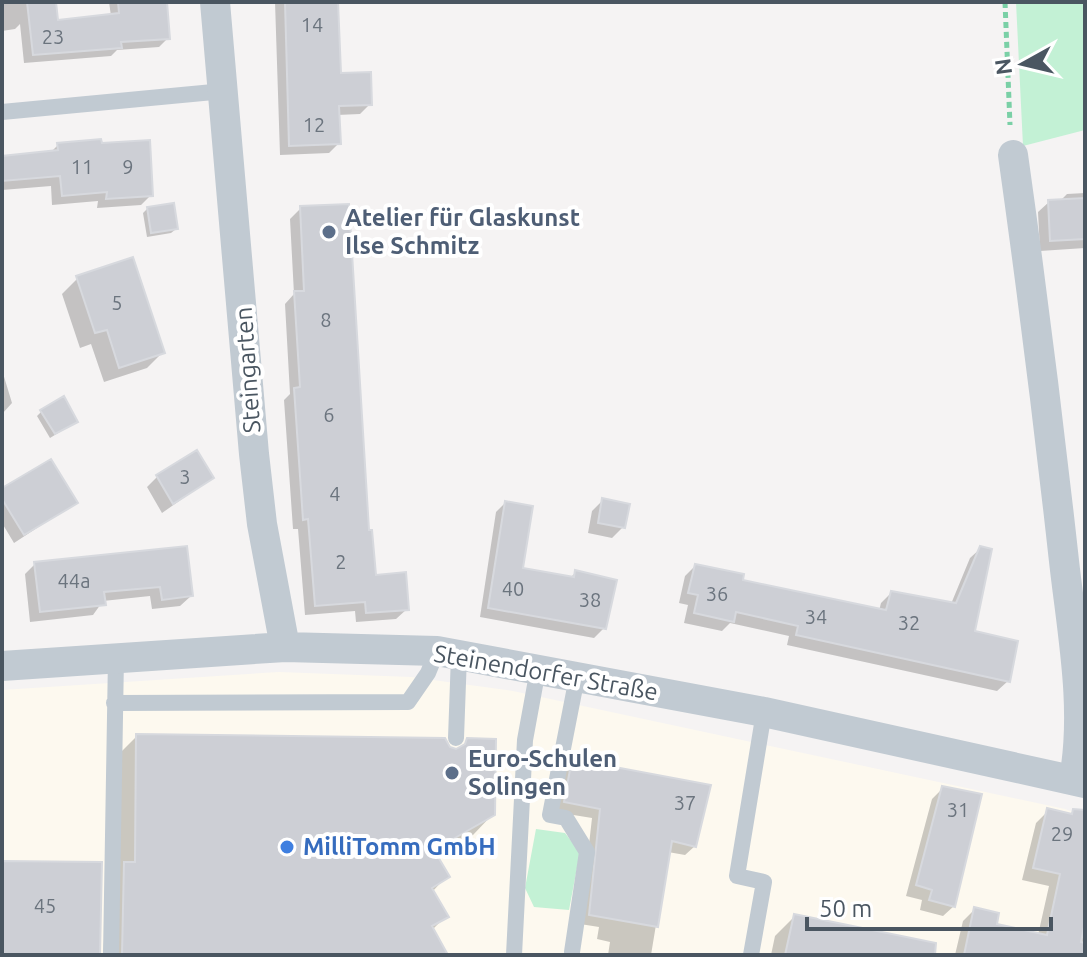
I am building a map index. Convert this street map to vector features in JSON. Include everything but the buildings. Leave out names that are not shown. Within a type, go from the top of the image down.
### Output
[{"type":"street","name":"Steingarten","points":[[215,2],[254,454],[264,539],[285,647]]},
{"type":"street","name":"Steinendorfer Straße","points":[[5,659],[116,657],[285,647],[448,653],[764,712],[1079,781],[1080,705],[1044,377],[1013,155]]},
{"type":"lane","points":[[2,112],[224,91]]},
{"type":"lane","points":[[114,703],[408,702],[428,673],[448,653]]},
{"type":"lane","points":[[448,653],[456,738]]},
{"type":"lane","points":[[111,955],[116,657]]},
{"type":"lane","points":[[514,955],[525,740],[538,669]]},
{"type":"lane","points":[[572,952],[587,852],[566,818],[550,815],[577,677]]},
{"type":"lane","points":[[751,955],[764,882],[737,876],[764,712]]},
{"type":"path","points":[[1005,2],[1006,92],[1013,155]]},
{"type":"shaded area","points":[[279,672],[411,677],[513,691],[1065,809],[1085,817],[1085,955],[2,955],[2,690]]},
{"type":"green space","points":[[1016,2],[1085,2],[1085,130],[1023,146]]},
{"type":"green space","points":[[536,829],[565,833],[580,852],[569,910],[534,907],[525,888]]},
{"type":"place","name":"Atelier für Glaskunst Ilse Schmitz","points":[[329,232]]},
{"type":"place","name":"Euro-Schulen Solingen","points":[[452,773]]},
{"type":"place","name":"MilliTomm GmbH","points":[[287,847]]}]
